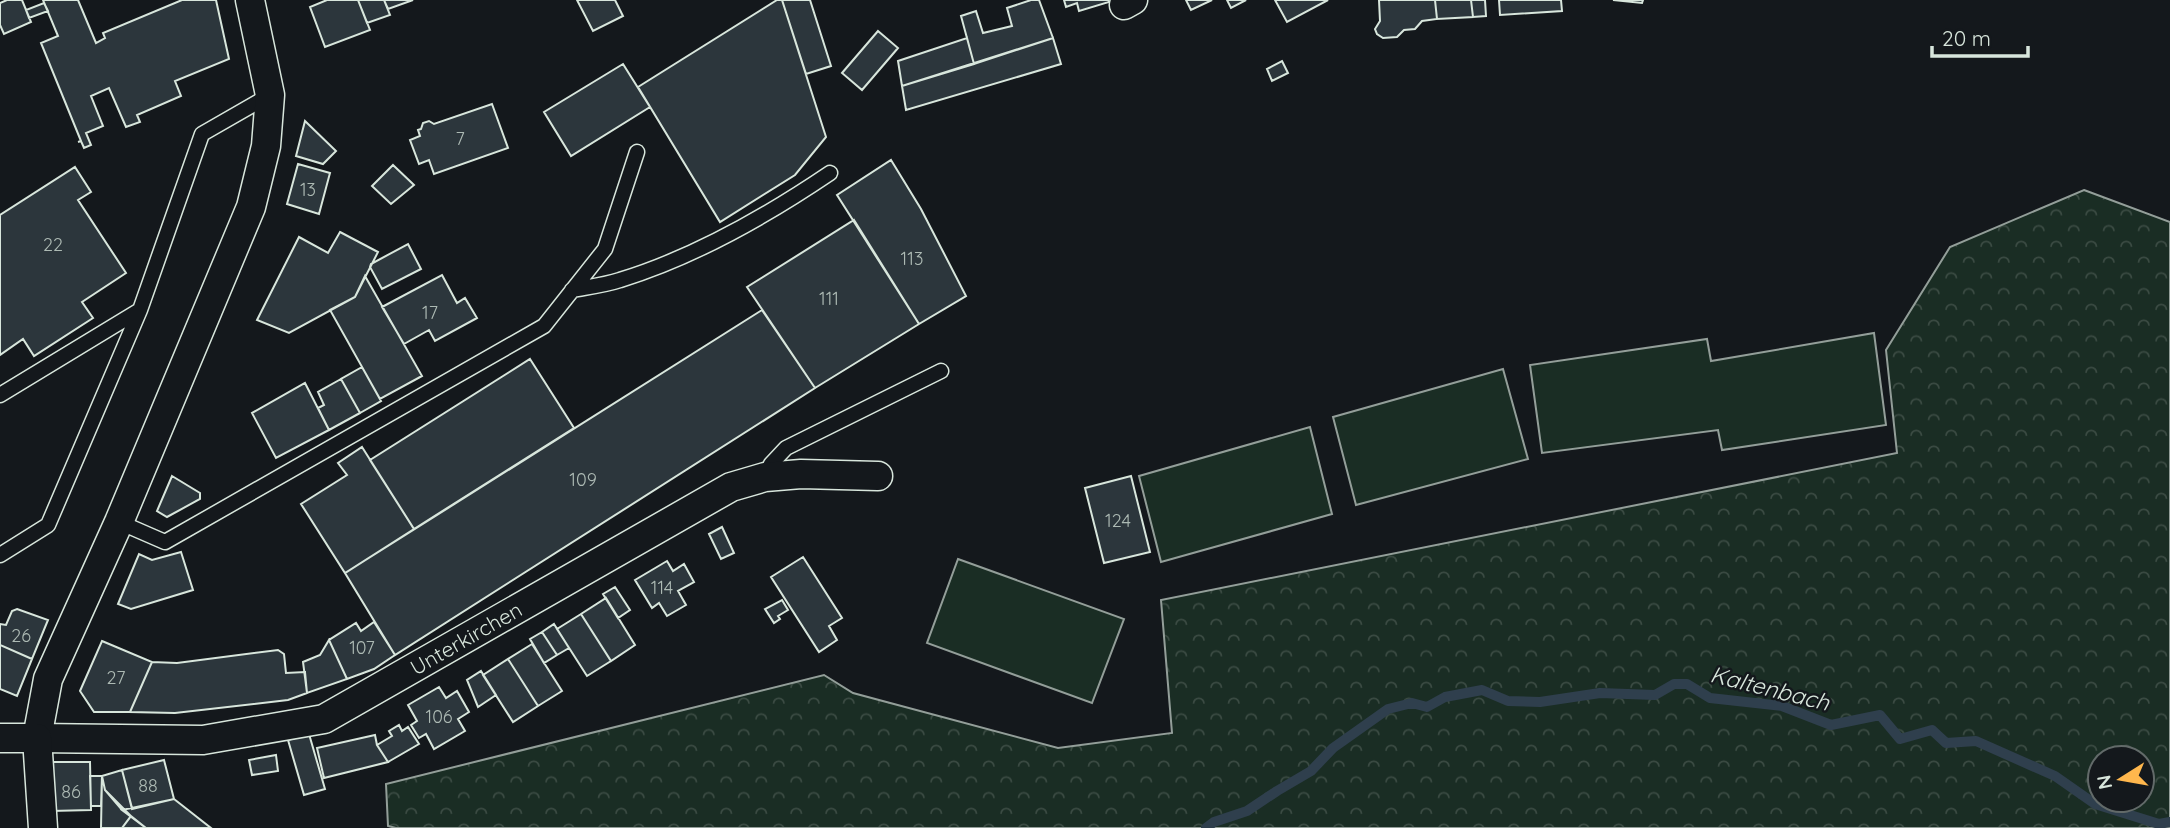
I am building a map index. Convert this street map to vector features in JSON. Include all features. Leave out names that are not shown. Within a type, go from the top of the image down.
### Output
[{"type":"street","points":[[43,828],[37,738],[48,679],[119,522],[251,207],[266,146],[270,95],[250,0]]},
{"type":"street","name":"Unterkirchen","points":[[0,738],[203,740],[324,719],[731,487],[765,477],[801,474],[878,476]]},
{"type":"lane","points":[[0,555],[48,525],[140,310],[202,135],[270,95]]},
{"type":"lane","points":[[119,522],[165,542],[544,326],[604,249],[637,152]]},
{"type":"lane","points":[[572,290],[617,281],[663,265],[723,238],[793,198],[830,173]]},
{"type":"lane","points":[[0,395],[140,310]]},
{"type":"lane","points":[[765,477],[771,464],[786,448],[941,371]]},
{"type":"green space","points":[[2084,190],[2170,222],[2170,828],[388,826],[386,784],[824,675],[853,693],[1058,748],[1172,733],[1161,600],[1897,453],[1886,350],[1950,247]]},
{"type":"green space","points":[[1874,333],[1886,425],[1722,450],[1718,430],[1542,453],[1530,365],[1707,339],[1711,361]]},
{"type":"green space","points":[[1503,369],[1528,459],[1356,505],[1333,417]]},
{"type":"green space","points":[[1310,427],[1332,514],[1161,562],[1139,476]]},
{"type":"green space","points":[[958,559],[1124,619],[1092,703],[927,643]]},
{"type":"building","points":[[22,0],[31,22],[4,34],[0,25],[0,3]]},
{"type":"building","points":[[43,0],[78,0],[96,43],[105,38],[103,33],[182,0],[216,0],[229,59],[175,81],[181,96],[137,115],[140,122],[126,127],[109,88],[91,96],[103,126],[86,133],[91,145],[84,148],[41,43],[58,36]]},
{"type":"building","points":[[327,0],[358,0],[370,30],[325,47],[310,7]]},
{"type":"building","points":[[358,0],[384,0],[390,15],[367,23]]},
{"type":"building","points":[[384,0],[413,0],[388,9]]},
{"type":"building","points":[[577,0],[615,0],[623,16],[593,31]]},
{"type":"building","points":[[777,0],[782,0],[826,137],[795,175],[720,222],[638,87]]},
{"type":"building","points":[[782,0],[810,0],[831,66],[806,74]]},
{"type":"building","points":[[1039,0],[1053,38],[974,64],[961,16],[976,11],[983,33],[1012,26],[1007,8]]},
{"type":"building","points":[[1064,0],[1109,2],[1079,11],[1077,3],[1066,7]]},
{"type":"building","points":[[1186,0],[1212,0],[1191,10]]},
{"type":"building","points":[[1227,0],[1246,0],[1231,8]]},
{"type":"building","points":[[1275,0],[1328,0],[1287,22]]},
{"type":"building","points":[[1379,0],[1435,0],[1437,19],[1422,21],[1415,29],[1404,30],[1397,37],[1383,38],[1375,29],[1380,21]]},
{"type":"building","points":[[1435,0],[1471,0],[1473,17],[1437,19]]},
{"type":"building","points":[[1471,0],[1485,0],[1486,16],[1473,17]]},
{"type":"building","points":[[1499,0],[1561,0],[1562,11],[1500,15]]},
{"type":"building","points":[[1613,0],[1643,0],[1642,3]]},
{"type":"building","points":[[44,3],[48,11],[29,18],[26,10]]},
{"type":"building","points":[[878,31],[898,48],[862,90],[842,73]]},
{"type":"building","points":[[967,38],[974,64],[902,86],[898,61]]},
{"type":"building","points":[[1053,38],[1061,64],[906,110],[902,86]]},
{"type":"building","points":[[1282,61],[1288,73],[1272,81],[1267,69]]},
{"type":"building","points":[[623,64],[650,107],[571,156],[544,112]]},
{"type":"building","points":[[492,104],[508,148],[434,174],[429,160],[419,164],[410,140],[420,136],[418,130],[423,123],[429,121],[434,124]]},
{"type":"building","points":[[305,121],[336,151],[323,164],[296,156]]},
{"type":"building","points":[[891,160],[921,209],[966,296],[919,324],[837,195]]},
{"type":"building","points":[[298,164],[330,173],[319,214],[287,204]]},
{"type":"building","points":[[393,165],[414,185],[391,204],[372,186]]},
{"type":"building","points":[[75,167],[91,192],[78,200],[126,273],[82,302],[93,318],[34,356],[23,339],[0,355],[0,215]]},
{"type":"building","points":[[854,220],[919,324],[815,388],[747,287]]},
{"type":"building","points":[[340,232],[378,252],[355,297],[289,333],[257,320],[299,237],[328,253]]},
{"type":"building","points":[[408,244],[421,269],[382,289],[370,267],[371,264]]},
{"type":"building","points":[[442,275],[457,303],[465,298],[477,318],[435,341],[429,330],[404,344],[382,307]]},
{"type":"building","points":[[365,276],[422,376],[380,399],[330,310],[355,297]]},
{"type":"building","points":[[762,310],[815,388],[395,655],[345,573]]},
{"type":"building","points":[[530,359],[574,428],[414,529],[370,460]]},
{"type":"building","points":[[362,367],[381,401],[360,413],[341,379]]},
{"type":"building","points":[[341,379],[360,413],[329,430],[318,408],[324,405],[318,392]]},
{"type":"building","points":[[305,383],[329,430],[276,458],[252,413]]},
{"type":"building","points":[[362,447],[414,529],[345,573],[301,504],[347,475],[338,463]]},
{"type":"building","points":[[172,476],[200,493],[200,499],[167,517],[157,511]]},
{"type":"building","points":[[1131,476],[1150,552],[1104,563],[1085,488]]},
{"type":"building","points":[[722,527],[734,553],[721,559],[709,534]]},
{"type":"building","points":[[181,552],[193,590],[131,609],[118,604],[139,554],[152,560]]},
{"type":"building","points":[[803,557],[842,618],[829,626],[837,640],[819,652],[771,577]]},
{"type":"building","points":[[667,561],[673,571],[684,564],[694,582],[678,591],[686,605],[667,616],[659,603],[652,608],[635,580]]},
{"type":"building","points":[[615,587],[630,610],[618,618],[603,594]]},
{"type":"building","points":[[606,598],[635,645],[611,661],[581,614]]},
{"type":"building","points":[[782,600],[788,610],[778,616],[780,619],[774,623],[765,609]]},
{"type":"building","points":[[17,609],[48,620],[32,659],[0,645],[0,624],[6,625],[12,611]]},
{"type":"building","points":[[581,614],[611,661],[587,676],[557,629]]},
{"type":"building","points":[[374,622],[395,655],[374,669],[347,679],[329,640],[356,623],[361,631]]},
{"type":"building","points":[[554,624],[569,648],[557,655],[542,632]]},
{"type":"building","points":[[542,632],[557,655],[544,663],[530,639]]},
{"type":"building","points":[[329,640],[347,679],[307,693],[303,662],[320,655]]},
{"type":"building","points":[[102,641],[152,662],[130,712],[94,712],[80,691]]},
{"type":"building","points":[[532,644],[562,691],[538,706],[508,659]]},
{"type":"building","points":[[0,645],[32,659],[17,696],[0,689]]},
{"type":"building","points":[[278,650],[284,654],[286,673],[305,672],[307,693],[288,700],[175,713],[130,712],[152,662],[177,663]]},
{"type":"building","points":[[508,659],[538,706],[513,722],[483,675]]},
{"type":"building","points":[[481,671],[496,695],[478,707],[467,680]]},
{"type":"building","points":[[439,687],[446,698],[457,691],[469,712],[458,719],[465,731],[434,749],[426,734],[419,738],[411,725],[417,721],[408,705]]},
{"type":"building","points":[[399,725],[402,731],[408,727],[419,744],[388,762],[377,745],[392,736],[389,731]]},
{"type":"building","points":[[309,734],[325,789],[304,795],[288,740]]},
{"type":"building","points":[[375,735],[377,745],[388,762],[324,778],[317,748]]},
{"type":"building","points":[[276,755],[278,771],[252,775],[249,760]]},
{"type":"building","points":[[164,760],[174,799],[132,809],[122,770]]},
{"type":"building","points":[[51,762],[90,762],[91,810],[51,811]]},
{"type":"building","points":[[122,770],[132,808],[122,810],[105,790],[102,776]]},
{"type":"building","points":[[90,776],[102,776],[101,806],[91,806]]},
{"type":"building","points":[[102,776],[105,790],[131,816],[122,828],[101,828]]},
{"type":"building","points":[[174,799],[211,828],[146,828],[122,810]]},
{"type":"building","points":[[131,816],[146,828],[122,828]]},
{"type":"waterway","name":"Kaltenbach","points":[[1206,828],[1214,822],[1247,811],[1311,771],[1333,748],[1388,709],[1412,703],[1427,707],[1445,697],[1482,690],[1508,701],[1540,702],[1600,693],[1655,695],[1674,684],[1687,684],[1710,698],[1782,706],[1831,725],[1880,715],[1900,739],[1932,730],[1946,743],[1976,741],[2055,776],[2095,804],[2159,824],[2170,822]]}]
